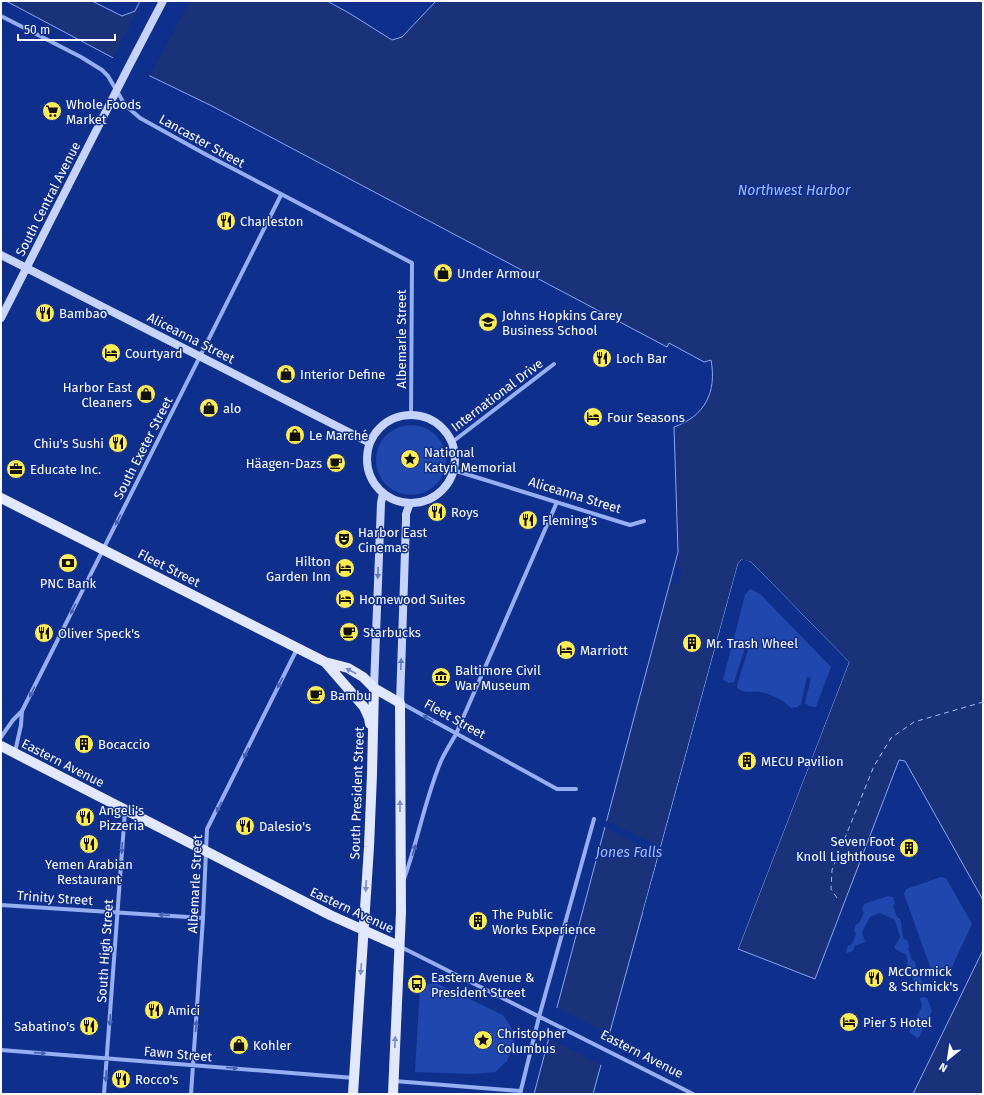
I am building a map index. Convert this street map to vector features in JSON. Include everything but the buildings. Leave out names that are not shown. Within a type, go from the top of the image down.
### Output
[{"type":"main road","name":"Fleet Street","points":[[1,498],[325,662],[348,668],[363,677],[374,688],[400,703]]},
{"type":"main road","name":"Fleet Street","points":[[325,662],[364,708],[369,718],[372,732]]},
{"type":"main road","name":"South President Street","points":[[353,1094],[364,930],[372,774],[374,688]]},
{"type":"main road","points":[[393,1094],[401,887],[400,703]]},
{"type":"main road","name":"Eastern Avenue","points":[[2,750],[14,753],[330,915],[399,946]]},
{"type":"street","name":"South Central Avenue","points":[[1,318],[163,1]]},
{"type":"street","name":"Lancaster Street","points":[[1,16],[96,65],[108,76],[125,105],[140,118],[412,264]]},
{"type":"street","name":"South Exeter Street","points":[[1,737],[13,720],[22,711],[281,194]]},
{"type":"street","name":"Aliceanna Street","points":[[1,255],[370,443]]},
{"type":"street","name":"Albemarle Street","points":[[411,416],[412,264]]},
{"type":"street","name":"International Drive","points":[[451,443],[554,364]]},
{"type":"street","points":[[411,416],[428,419],[435,423],[447,435],[451,443],[454,456],[453,470],[449,482],[436,495],[428,500],[410,503],[400,502],[391,498],[382,492],[374,482],[368,470],[368,452],[370,443],[376,432],[395,418],[411,416]]},
{"type":"street","name":"Aliceanna Street","points":[[453,470],[630,525],[644,521]]},
{"type":"street","name":"South President Street","points":[[374,688],[382,492]]},
{"type":"street","points":[[401,887],[414,851],[433,780],[441,760],[456,734],[557,502]]},
{"type":"street","points":[[400,703],[406,514],[410,503]]},
{"type":"street","name":"Albemarle Street","points":[[192,1094],[208,829],[298,648]]},
{"type":"street","name":"Fleet Street","points":[[400,703],[557,789],[576,789]]},
{"type":"street","name":"South Exeter Street","points":[[14,753],[21,725],[22,711]]},
{"type":"street","name":"South High Street","points":[[104,1094],[125,810]]},
{"type":"street","points":[[394,1081],[520,1093],[539,1017],[594,818]]},
{"type":"street","name":"Trinity Street","points":[[1,905],[203,918]]},
{"type":"street","name":"Eastern Avenue","points":[[399,946],[693,1094]]},
{"type":"street","name":"Fawn Street","points":[[1,1050],[354,1078]]},
{"type":"shaded area","points":[[404,425],[418,425],[431,431],[440,440],[446,453],[444,473],[436,485],[418,495],[404,495],[391,489],[382,480],[376,467],[376,453],[382,440],[391,431]]},
{"type":"shaded area","points":[[751,589],[760,594],[831,667],[816,707],[809,706],[805,703],[811,678],[807,677],[801,704],[797,707],[791,708],[772,695],[759,692],[745,692],[737,688],[749,647],[746,645],[734,682],[729,683],[723,680],[745,595]]},
{"type":"shaded area","points":[[941,877],[946,878],[972,924],[951,969],[936,973],[932,972],[904,894],[906,889]]},
{"type":"shaded area","points":[[888,896],[893,897],[895,904],[893,906],[897,917],[900,919],[904,939],[907,940],[909,946],[908,949],[912,960],[915,962],[917,976],[920,977],[923,984],[921,988],[917,989],[907,963],[908,961],[906,955],[894,948],[900,937],[895,920],[880,913],[870,917],[862,932],[865,942],[855,946],[853,951],[847,953],[846,951],[848,946],[852,944],[856,934],[854,930],[864,913],[862,909],[864,904]]},
{"type":"shaded area","points":[[436,983],[503,1015],[511,1027],[514,1044],[507,1061],[495,1072],[474,1074],[415,1072],[420,986]]},
{"type":"shaded area","points":[[920,998],[927,998],[932,1011],[919,1037],[917,1038],[909,1032],[922,1006]]},
{"type":"water","name":"Northwest Harbor","points":[[6,1],[92,1],[122,16],[135,11],[140,1],[327,1],[392,40],[402,37],[436,1],[983,1],[983,900],[905,761],[899,760],[815,979],[738,949],[849,662],[751,562],[741,560],[738,564],[593,1094],[534,1094],[678,552],[674,427],[694,416],[706,401],[712,382],[711,360],[704,362],[669,343],[667,347],[212,106],[119,61]]},
{"type":"water","points":[[983,950],[983,1094],[913,1094]]},
{"type":"pier","points":[[143,1],[190,1],[148,78],[140,74],[139,75],[112,60]]},
{"type":"pier","points":[[741,560],[751,562],[849,662],[738,949],[736,948],[846,662],[749,564],[742,562],[740,565],[645,913],[643,912],[659,855],[603,826],[605,820],[661,847],[738,564]]},
{"type":"pier","points":[[676,566],[682,568],[678,585],[671,583]]},
{"type":"pier","points":[[555,1007],[611,1035],[603,1066],[547,1037]]},
{"type":"ferry route","points":[[837,898],[831,889],[832,870],[874,766],[891,738],[914,722],[983,702]]},
{"type":"place","name":"Whole Foods Market","points":[[52,111]]},
{"type":"place","name":"Charleston","points":[[226,221]]},
{"type":"place","name":"Under Armour","points":[[443,273]]},
{"type":"place","name":"Bambao","points":[[45,313]]},
{"type":"place","name":"Johns Hopkins Carey Business School","points":[[488,322]]},
{"type":"place","name":"Courtyard","points":[[111,353]]},
{"type":"place","name":"Loch Bar","points":[[602,358]]},
{"type":"place","name":"Interior Define","points":[[286,374]]},
{"type":"place","name":"Harbor East Cleaners","points":[[146,394]]},
{"type":"place","name":"alo","points":[[209,408]]},
{"type":"place","name":"Four Seasons","points":[[593,417]]},
{"type":"place","name":"Le Marché","points":[[295,435]]},
{"type":"place","name":"Chiu's Sushi","points":[[118,443]]},
{"type":"place","name":"National Katyń Memorial","points":[[410,459]]},
{"type":"place","name":"Häagen-Dazs","points":[[336,463]]},
{"type":"place","name":"Educate Inc.","points":[[16,469]]},
{"type":"place","name":"Roys","points":[[437,512]]},
{"type":"place","name":"Fleming's","points":[[528,520]]},
{"type":"place","name":"Harbor East Cinemas","points":[[344,539]]},
{"type":"place","name":"PNC Bank","points":[[68,563]]},
{"type":"place","name":"Hilton Garden Inn","points":[[345,568]]},
{"type":"place","name":"Homewood Suites","points":[[345,599]]},
{"type":"place","name":"Starbucks","points":[[349,632]]},
{"type":"place","name":"Oliver Speck's","points":[[44,633]]},
{"type":"place","name":"Mr. Trash Wheel","points":[[692,643]]},
{"type":"place","name":"Marriott","points":[[566,650]]},
{"type":"place","name":"Baltimore Civil War Museum","points":[[441,677]]},
{"type":"place","name":"Bambu","points":[[316,695]]},
{"type":"place","name":"Bocaccio","points":[[84,744]]},
{"type":"place","name":"MECU Pavilion","points":[[747,761]]},
{"type":"place","name":"Angeli's Pizzeria","points":[[85,817]]},
{"type":"place","name":"Dalesio's","points":[[245,826]]},
{"type":"place","name":"Yemen Arabian Restaurant","points":[[89,844]]},
{"type":"place","name":"Seven Foot Knoll Lighthouse","points":[[909,848]]},
{"type":"place","name":"The Public Works Experience","points":[[478,921]]},
{"type":"place","name":"McCormick & Schmick's","points":[[874,978]]},
{"type":"place","name":"Eastern Avenue & President Street","points":[[417,984]]},
{"type":"place","name":"Amici","points":[[154,1010]]},
{"type":"place","name":"Pier 5 Hotel","points":[[849,1022]]},
{"type":"place","name":"Sabatino's","points":[[89,1026]]},
{"type":"place","name":"Christopher Columbus","points":[[483,1040]]},
{"type":"place","name":"Kohler","points":[[239,1045]]},
{"type":"place","name":"Rocco's","points":[[121,1079]]},
{"type":"water label","name":"Jones Falls","points":[[629,852]]}]
